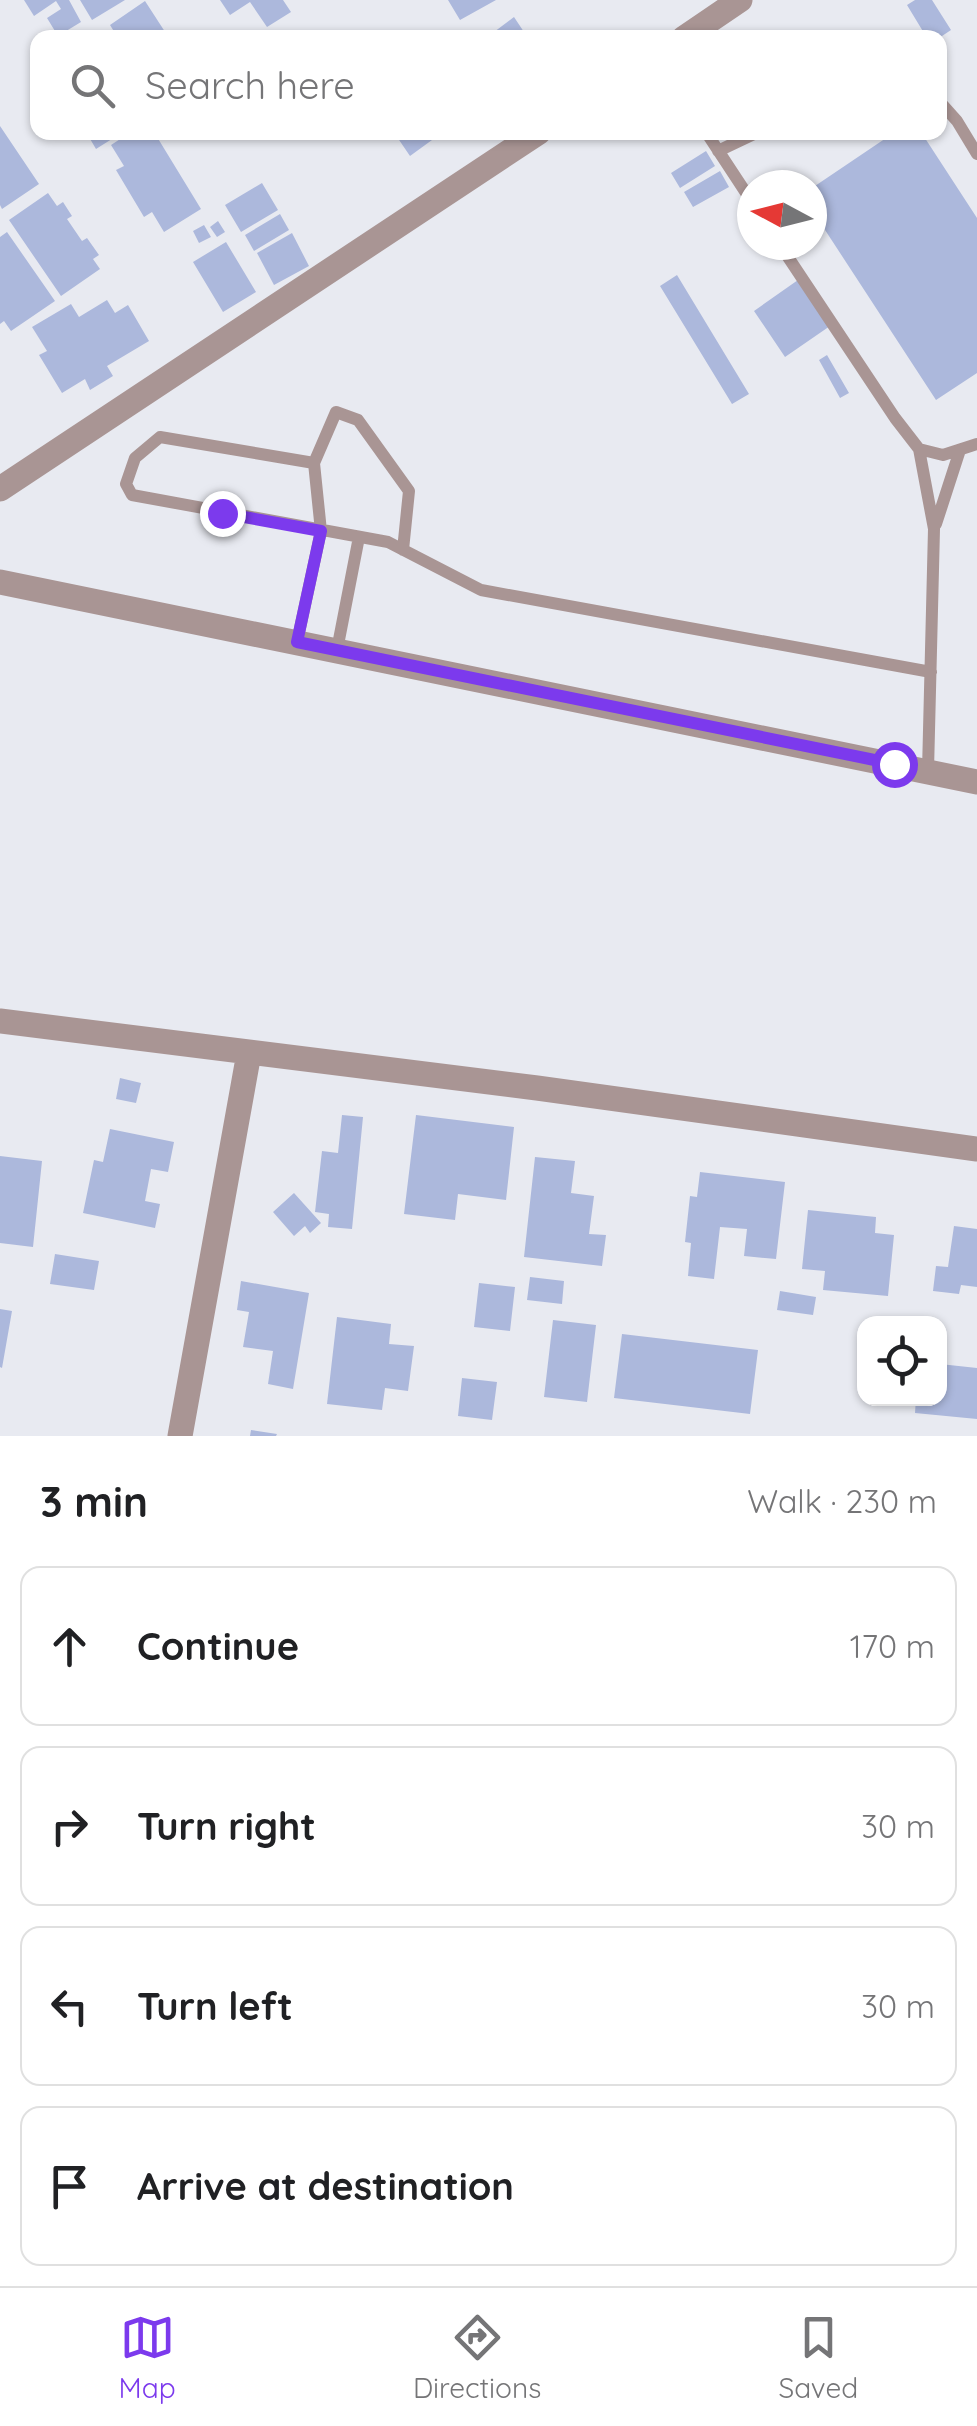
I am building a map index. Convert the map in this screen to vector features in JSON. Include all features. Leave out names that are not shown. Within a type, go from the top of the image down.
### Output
[{"type":"street","points":[[696,30],[740,0]]},
{"type":"street","points":[[0,489],[528,140]]},
{"type":"street","points":[[0,582],[977,782]]},
{"type":"street","points":[[0,1022],[977,1149]]},
{"type":"street","points":[[180,1436],[249,1053]]},
{"type":"lane","points":[[947,110],[977,154]]},
{"type":"lane","points":[[711,140],[737,179]]},
{"type":"lane","points":[[718,150],[740,140]]},
{"type":"lane","points":[[790,260],[919,448],[934,529],[928,772]]},
{"type":"lane","points":[[297,642],[321,531],[314,462],[336,412],[358,420],[409,491],[403,550]]},
{"type":"lane","points":[[314,462],[160,438],[135,458],[126,484],[132,496],[388,542],[481,590],[931,672]]},
{"type":"lane","points":[[919,448],[943,455],[977,444]]},
{"type":"lane","points":[[934,529],[960,450]]},
{"type":"lane","points":[[336,650],[359,537]]},
{"type":"building","points":[[24,0],[69,0],[81,22],[68,30],[54,30],[47,18],[61,9],[56,1],[34,16]]},
{"type":"building","points":[[80,0],[125,0],[92,20]]},
{"type":"building","points":[[220,0],[283,0],[291,12],[267,27],[250,2],[230,15]]},
{"type":"building","points":[[448,0],[496,0],[460,20]]},
{"type":"building","points":[[915,0],[932,0],[951,30],[922,30],[907,5]]},
{"type":"building","points":[[145,1],[164,30],[113,30],[110,25]]},
{"type":"building","points":[[514,17],[523,30],[497,30]]},
{"type":"building","points":[[0,126],[39,184],[2,209],[0,205]]},
{"type":"building","points":[[91,140],[110,140],[96,149]]},
{"type":"building","points":[[119,140],[159,140],[201,209],[164,232],[152,212],[144,217],[116,170],[124,166],[111,145]]},
{"type":"building","points":[[399,140],[432,140],[410,156]]},
{"type":"building","points":[[883,140],[926,140],[977,218],[977,373],[936,400],[827,233],[827,178]]},
{"type":"building","points":[[706,151],[715,166],[680,188],[671,173]]},
{"type":"building","points":[[720,171],[729,187],[693,207],[684,192]]},
{"type":"building","points":[[262,183],[278,210],[241,232],[225,205]]},
{"type":"building","points":[[48,193],[57,206],[63,202],[72,216],[67,219],[82,241],[87,238],[99,255],[93,259],[100,269],[61,296],[9,220]]},
{"type":"building","points":[[280,214],[289,230],[254,251],[245,235]]},
{"type":"building","points":[[218,221],[225,232],[217,237],[210,227]]},
{"type":"building","points":[[204,225],[211,237],[199,243],[193,231]]},
{"type":"building","points":[[7,232],[55,301],[11,331],[4,321],[0,324],[0,237]]},
{"type":"building","points":[[292,233],[309,266],[274,285],[257,253]]},
{"type":"building","points":[[226,242],[256,292],[223,312],[193,262]]},
{"type":"building","points":[[677,275],[749,394],[732,404],[660,286]]},
{"type":"building","points":[[798,280],[830,326],[785,357],[754,311]]},
{"type":"building","points":[[107,300],[115,313],[128,305],[149,341],[107,366],[113,376],[90,390],[85,379],[62,393],[39,355],[47,351],[32,327],[71,304],[79,317]]},
{"type":"building","points":[[827,355],[849,393],[840,398],[819,360]]},
{"type":"building","points":[[120,1078],[141,1083],[136,1103],[116,1099]]},
{"type":"building","points":[[342,1115],[363,1117],[352,1229],[328,1227],[329,1214],[315,1212],[322,1151],[338,1153]]},
{"type":"building","points":[[416,1115],[514,1127],[506,1200],[458,1194],[455,1220],[404,1214]]},
{"type":"building","points":[[110,1129],[174,1142],[168,1172],[151,1169],[145,1201],[160,1204],[155,1228],[83,1213],[94,1160],[103,1162]]},
{"type":"building","points":[[0,1156],[42,1161],[33,1247],[0,1243]]},
{"type":"building","points":[[535,1157],[575,1161],[571,1193],[594,1196],[589,1234],[606,1235],[602,1266],[524,1257]]},
{"type":"building","points":[[700,1172],[785,1182],[776,1259],[744,1256],[747,1229],[720,1227],[714,1279],[688,1276],[691,1243],[685,1242],[690,1196],[697,1197]]},
{"type":"building","points":[[294,1193],[321,1223],[310,1233],[305,1226],[294,1236],[273,1212]]},
{"type":"building","points":[[808,1210],[876,1217],[875,1233],[894,1235],[888,1296],[823,1290],[825,1271],[802,1269]]},
{"type":"building","points":[[954,1226],[977,1229],[977,1287],[961,1285],[959,1294],[933,1291],[936,1266],[948,1267]]},
{"type":"building","points":[[55,1254],[99,1261],[94,1290],[50,1284]]},
{"type":"building","points":[[530,1277],[564,1281],[562,1304],[527,1300]]},
{"type":"building","points":[[241,1281],[309,1293],[293,1389],[268,1384],[273,1351],[243,1347],[249,1312],[237,1310]]},
{"type":"building","points":[[479,1283],[515,1287],[510,1331],[474,1327]]},
{"type":"building","points":[[780,1291],[816,1297],[813,1315],[777,1310]]},
{"type":"building","points":[[0,1309],[12,1311],[2,1368],[0,1367]]},
{"type":"building","points":[[337,1317],[391,1324],[389,1344],[414,1346],[408,1391],[385,1388],[382,1410],[327,1404]]},
{"type":"building","points":[[553,1320],[596,1325],[587,1402],[544,1397]]},
{"type":"building","points":[[622,1334],[758,1350],[750,1414],[614,1398]]},
{"type":"building","points":[[947,1365],[977,1368],[977,1419],[915,1413],[915,1406],[947,1406]]},
{"type":"building","points":[[462,1378],[497,1382],[492,1420],[458,1416]]},
{"type":"building","points":[[251,1430],[277,1434],[250,1436]]},
{"type":"route","points":[[222,513],[321,531],[297,642],[894,764]]}]
